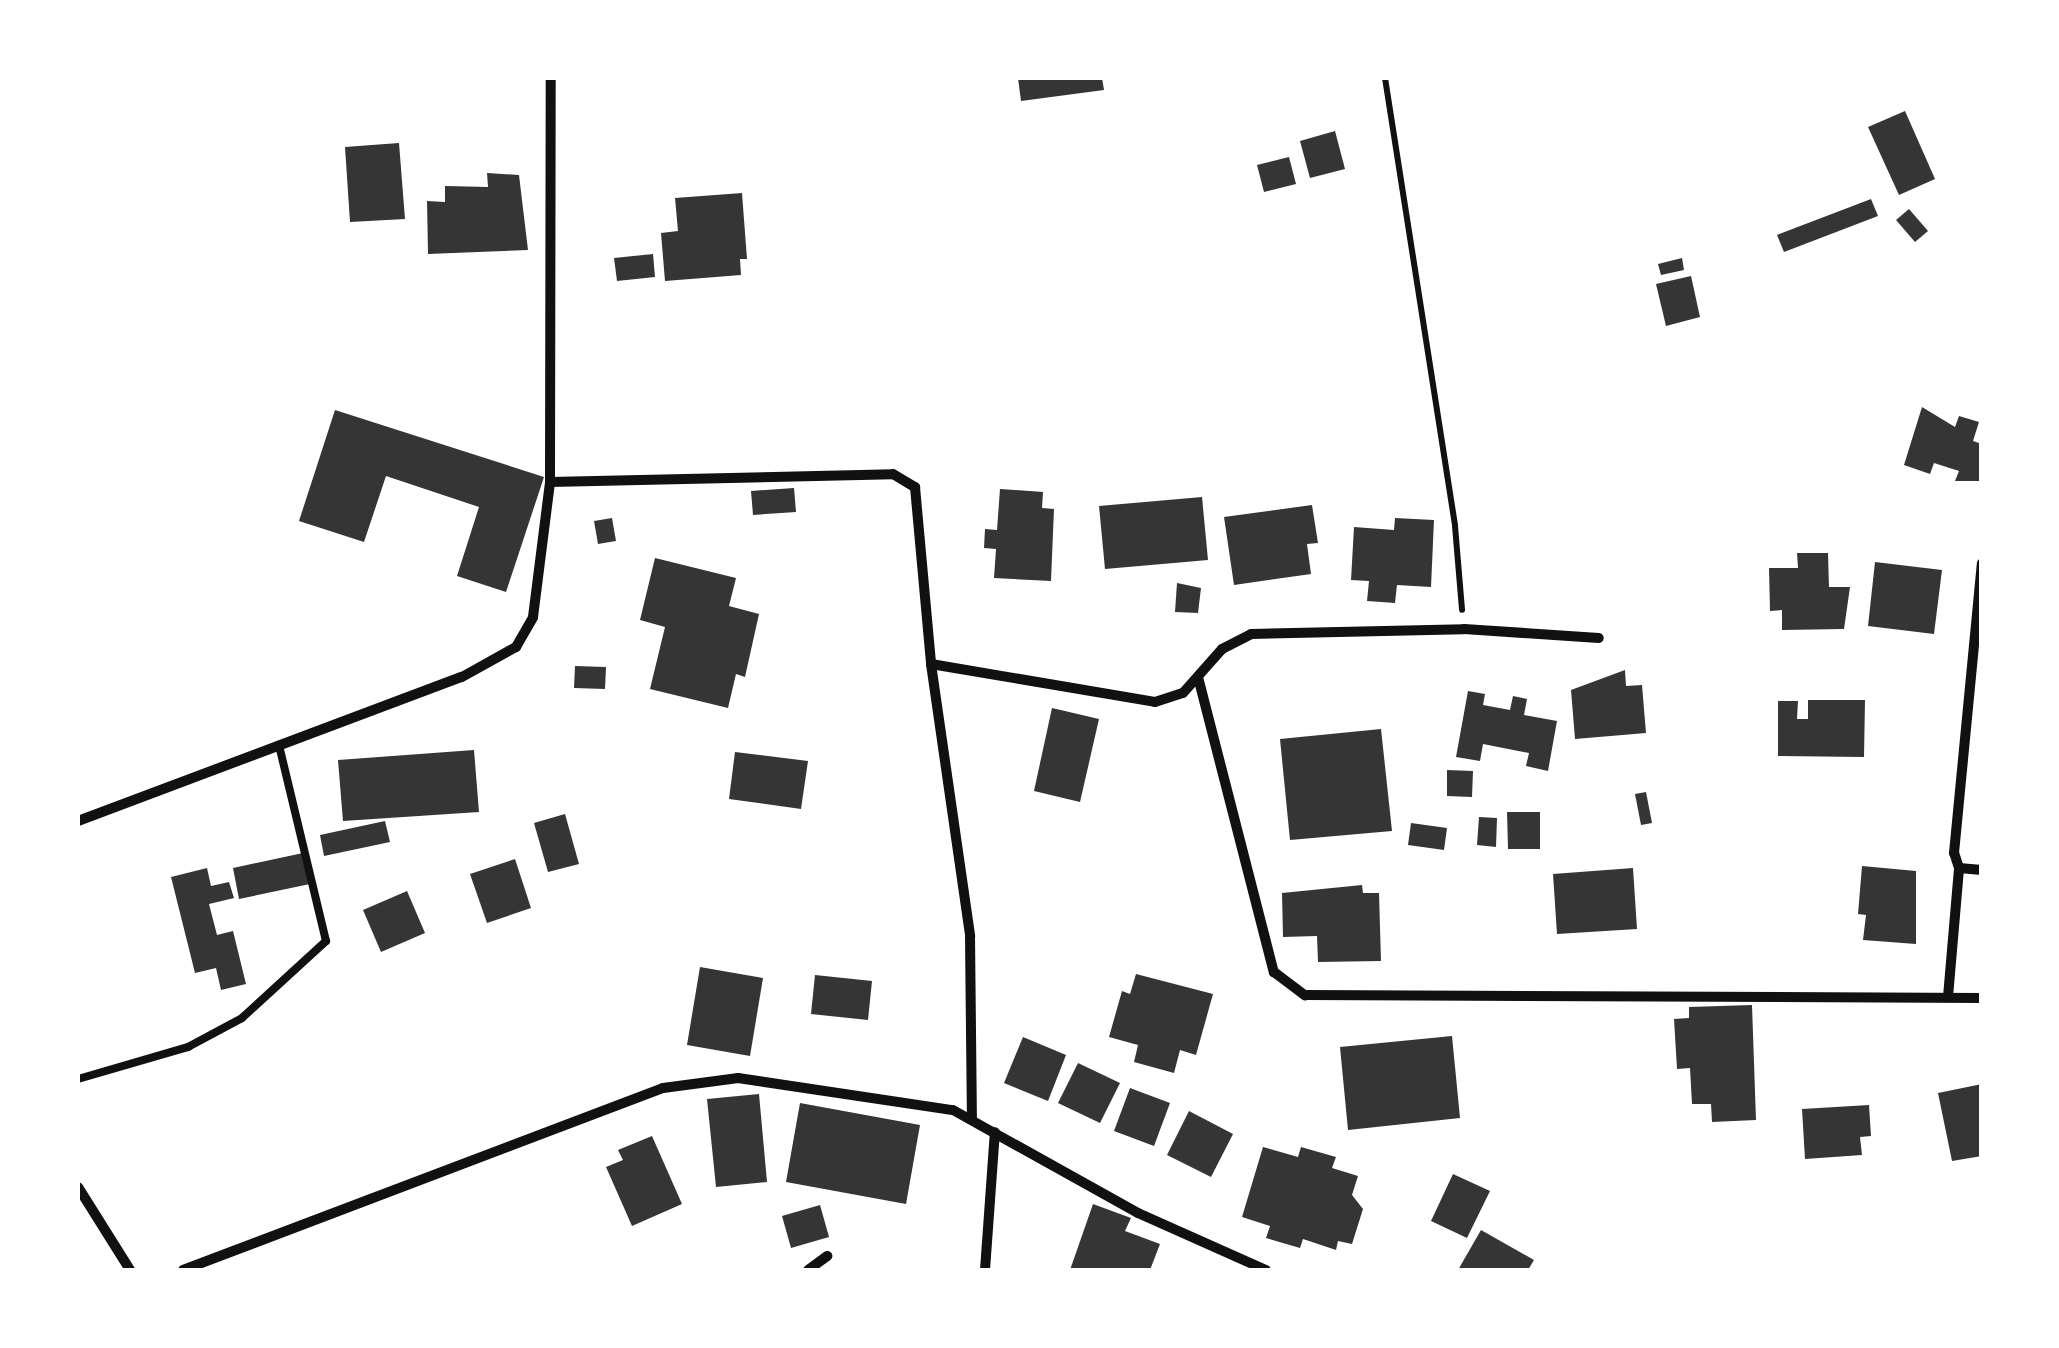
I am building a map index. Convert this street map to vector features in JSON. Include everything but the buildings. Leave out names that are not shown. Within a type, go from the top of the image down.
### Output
[{"type":"street","points":[[78,820],[462,677],[516,647],[533,617],[550,482],[551,78]]},
{"type":"street","points":[[550,482],[893,474],[915,486],[931,664],[970,936],[972,1119]]},
{"type":"street","points":[[1948,998],[1960,868],[1954,852],[1982,563]]},
{"type":"street","points":[[931,664],[1156,702],[1183,693],[1234,639],[1252,634],[1464,629],[1599,638]]},
{"type":"street","points":[[1198,676],[1274,972],[1305,996],[1982,998]]},
{"type":"street","points":[[1960,868],[1982,870]]},
{"type":"street","points":[[183,1270],[663,1088],[738,1078],[919,1101],[972,1119],[1138,1212],[1266,1270]]},
{"type":"street","points":[[985,1270],[995,1132]]},
{"type":"street","points":[[78,1187],[130,1270]]},
{"type":"street","points":[[808,1270],[827,1256]]},
{"type":"lane","points":[[78,1080],[188,1047],[242,1018],[326,941],[279,746]]},
{"type":"path","points":[[1385,78],[1456,526],[1464,629]]}]
